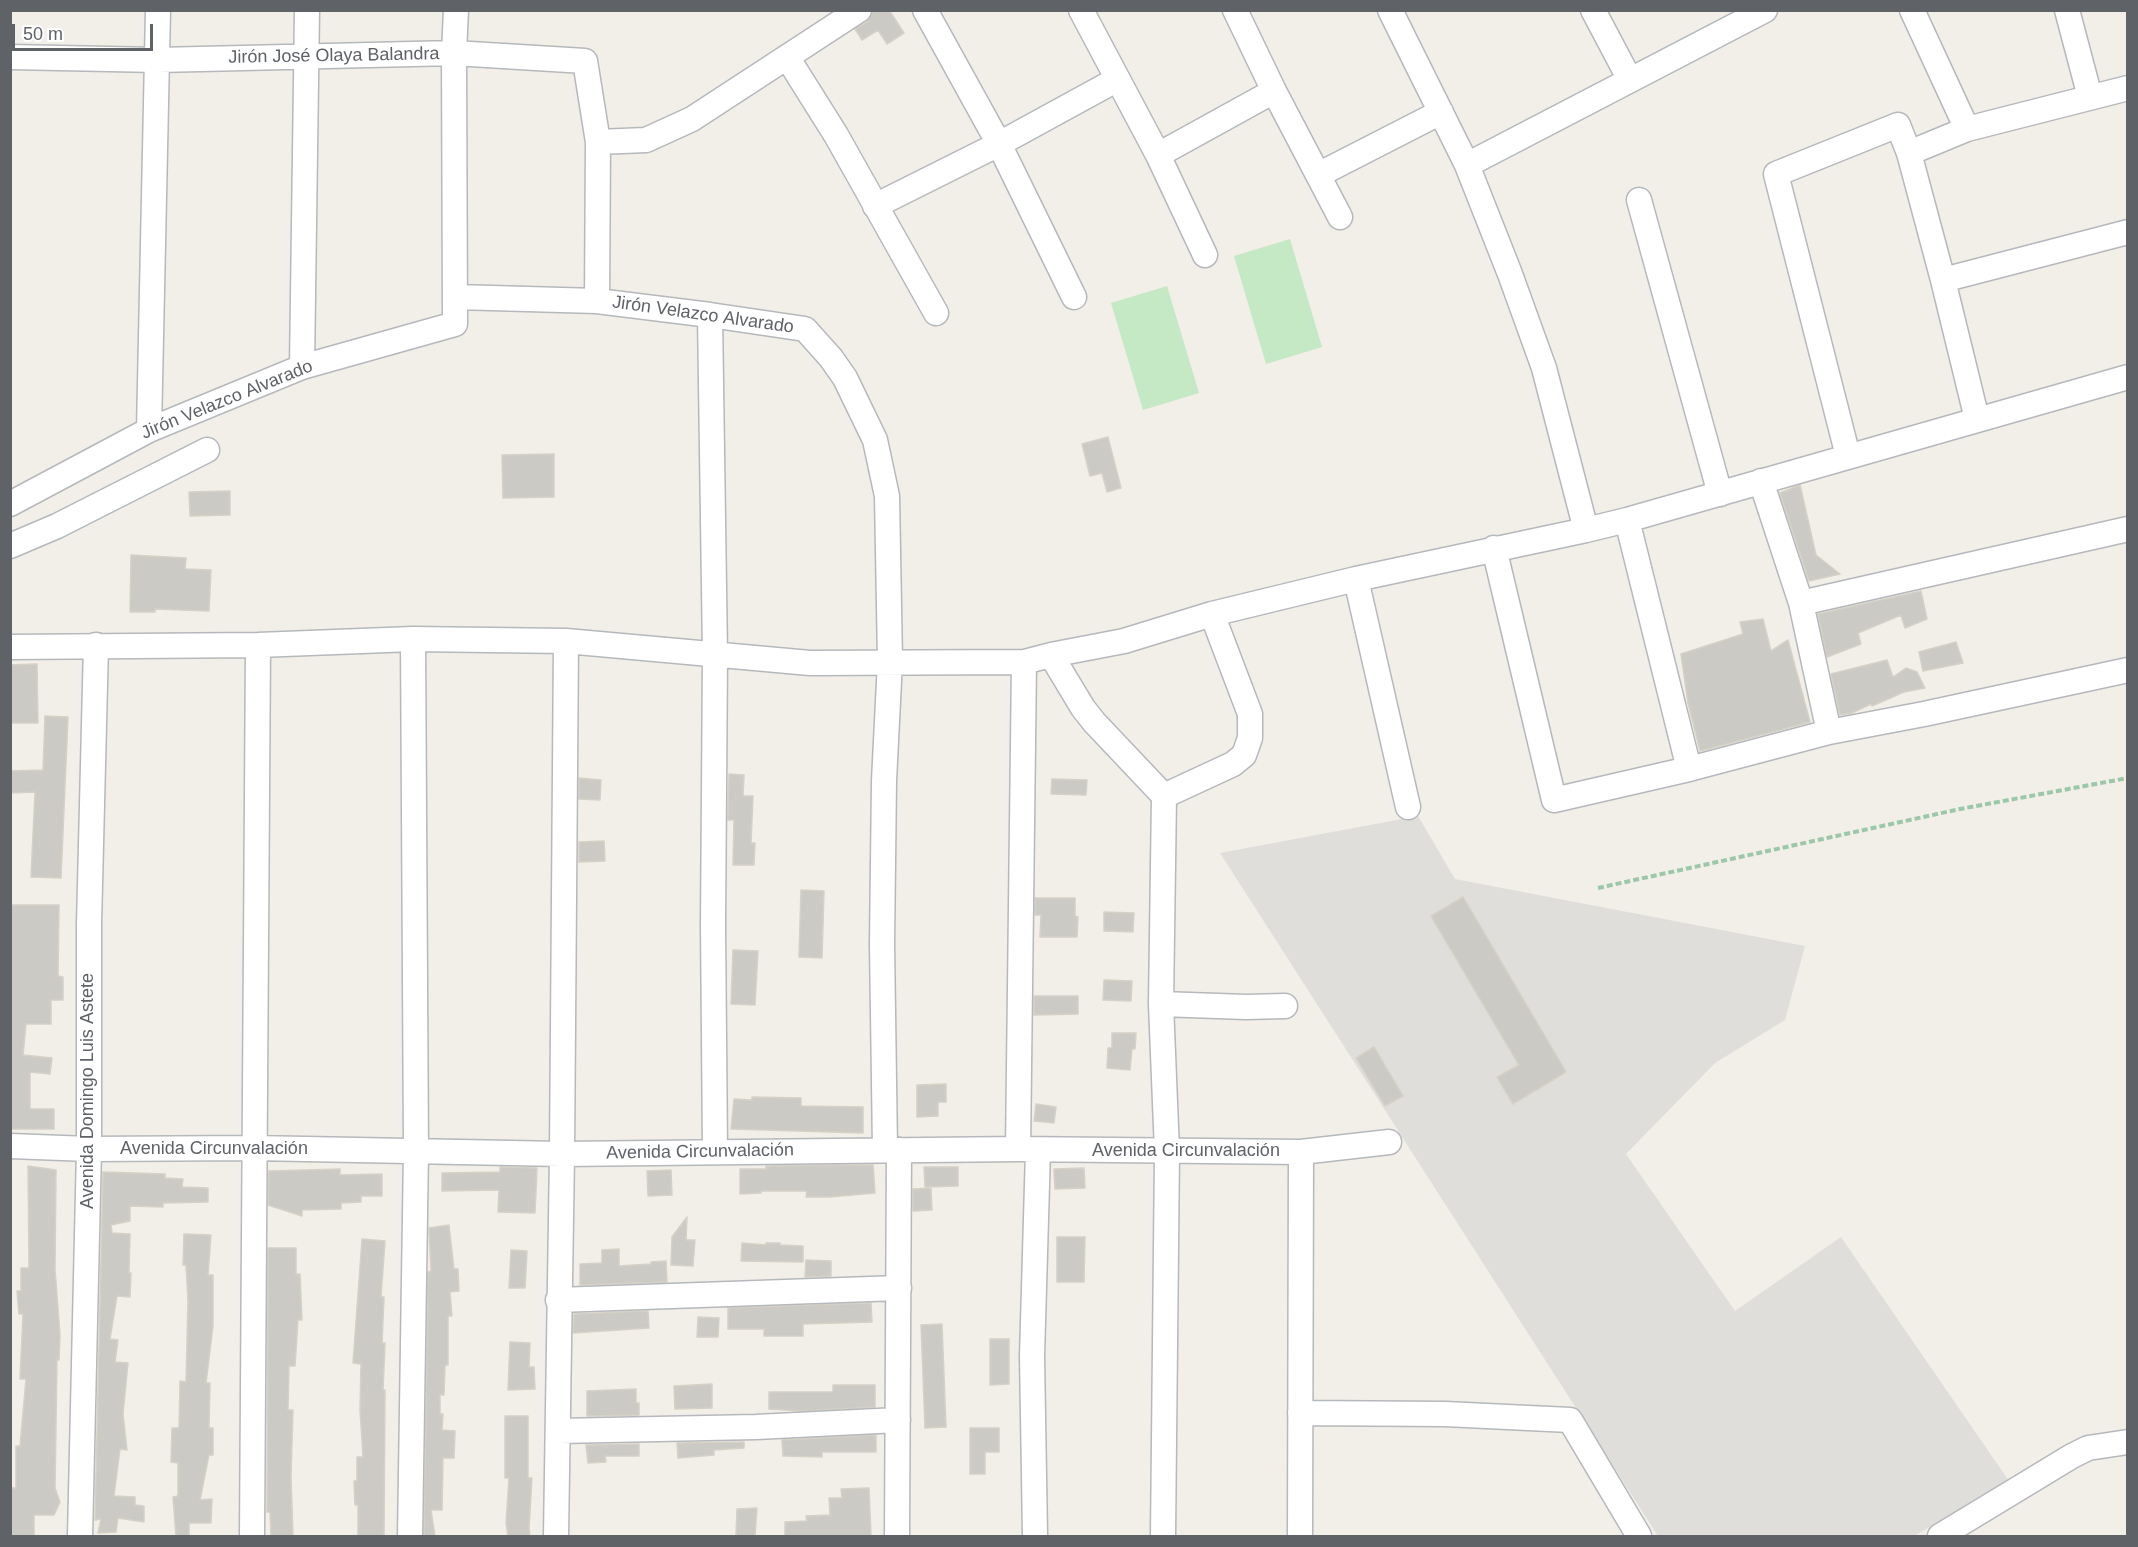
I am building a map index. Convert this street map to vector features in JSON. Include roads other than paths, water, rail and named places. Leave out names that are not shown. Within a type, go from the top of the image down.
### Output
[{"type":"street","points":[[149,430],[158,10]]},
{"type":"street","points":[[302,367],[307,10]]},
{"type":"street","points":[[456,10],[454,53],[456,297]]},
{"type":"street","points":[[597,301],[598,142],[646,140],[692,119],[860,10]]},
{"type":"street","points":[[925,10],[999,144],[1074,297]]},
{"type":"street","points":[[1081,10],[1116,80],[1158,155],[1205,255]]},
{"type":"street","points":[[1235,10],[1274,91],[1340,217]]},
{"type":"street","points":[[1390,10],[1467,165],[1510,274],[1544,368],[1586,530]]},
{"type":"street","points":[[1593,10],[1630,80]]},
{"type":"street","points":[[1912,10],[1967,129]]},
{"type":"street","points":[[2067,10],[2090,97]]},
{"type":"street","points":[[1467,165],[1757,12]]},
{"type":"street","name":"Jirón José Olaya Balandra","points":[[10,57],[158,60],[454,53],[585,61],[598,142]]},
{"type":"street","points":[[787,57],[836,135],[936,312]]},
{"type":"street","points":[[875,206],[999,144],[1116,80]]},
{"type":"street","points":[[1910,153],[1967,129],[2127,88]]},
{"type":"street","points":[[1158,155],[1274,91]]},
{"type":"street","points":[[1318,175],[1441,112]]},
{"type":"street","points":[[1848,456],[1776,174],[1898,125],[1910,153],[1977,419]]},
{"type":"street","points":[[1639,200],[1720,494]]},
{"type":"street","points":[[1943,280],[2127,232]]},
{"type":"street","name":"Jirón Velazco Alvarado","points":[[10,504],[149,430],[302,367],[455,324],[456,297],[597,301],[805,329],[831,358],[845,378],[875,440],[887,496],[890,661],[884,781],[882,945],[898,1288],[897,1536]]},
{"type":"street","points":[[710,315],[716,655],[713,925],[715,1151]]},
{"type":"street","points":[[10,647],[258,645],[413,639],[566,641],[810,663],[1024,662],[1124,641],[1212,614],[1356,579],[1627,520],[2127,377]]},
{"type":"street","points":[[10,546],[57,526],[207,450]]},
{"type":"street","points":[[1761,482],[1801,603],[1829,732]]},
{"type":"street","points":[[1627,520],[1689,769]]},
{"type":"street","points":[[1801,603],[2127,529]]},
{"type":"street","points":[[1494,548],[1554,800],[1689,769],[1829,732],[2127,670]]},
{"type":"street","points":[[1356,579],[1408,807]]},
{"type":"street","points":[[1164,796],[1233,764],[1244,755],[1250,738],[1250,714],[1212,614]]},
{"type":"street","points":[[411,1536],[416,1151],[413,639]]},
{"type":"street","points":[[556,1536],[566,641]]},
{"type":"street","name":"Avenida Domingo Luis Astete","points":[[80,1536],[89,1149],[89,924],[96,645]]},
{"type":"street","points":[[252,1536],[258,645]]},
{"type":"street","points":[[1051,655],[1094,722],[1164,796],[1161,1004],[1167,1152],[1163,1536]]},
{"type":"street","points":[[1024,662],[1028,1149],[1035,1536]]},
{"type":"street","points":[[1161,1004],[1285,1006]]},
{"type":"street","name":"Avenida Circunvalación","points":[[10,1146],[89,1149],[254,1148],[562,1154],[1028,1149],[1301,1152],[1389,1142]]},
{"type":"street","points":[[1300,1536],[1301,1152]]},
{"type":"street","points":[[558,1300],[898,1288]]},
{"type":"street","points":[[1300,1413],[1445,1414],[1570,1420],[1640,1536]]},
{"type":"street","points":[[558,1431],[756,1427],[898,1420]]},
{"type":"street","points":[[1940,1536],[2072,1456],[2088,1448],[2127,1442]]}]
